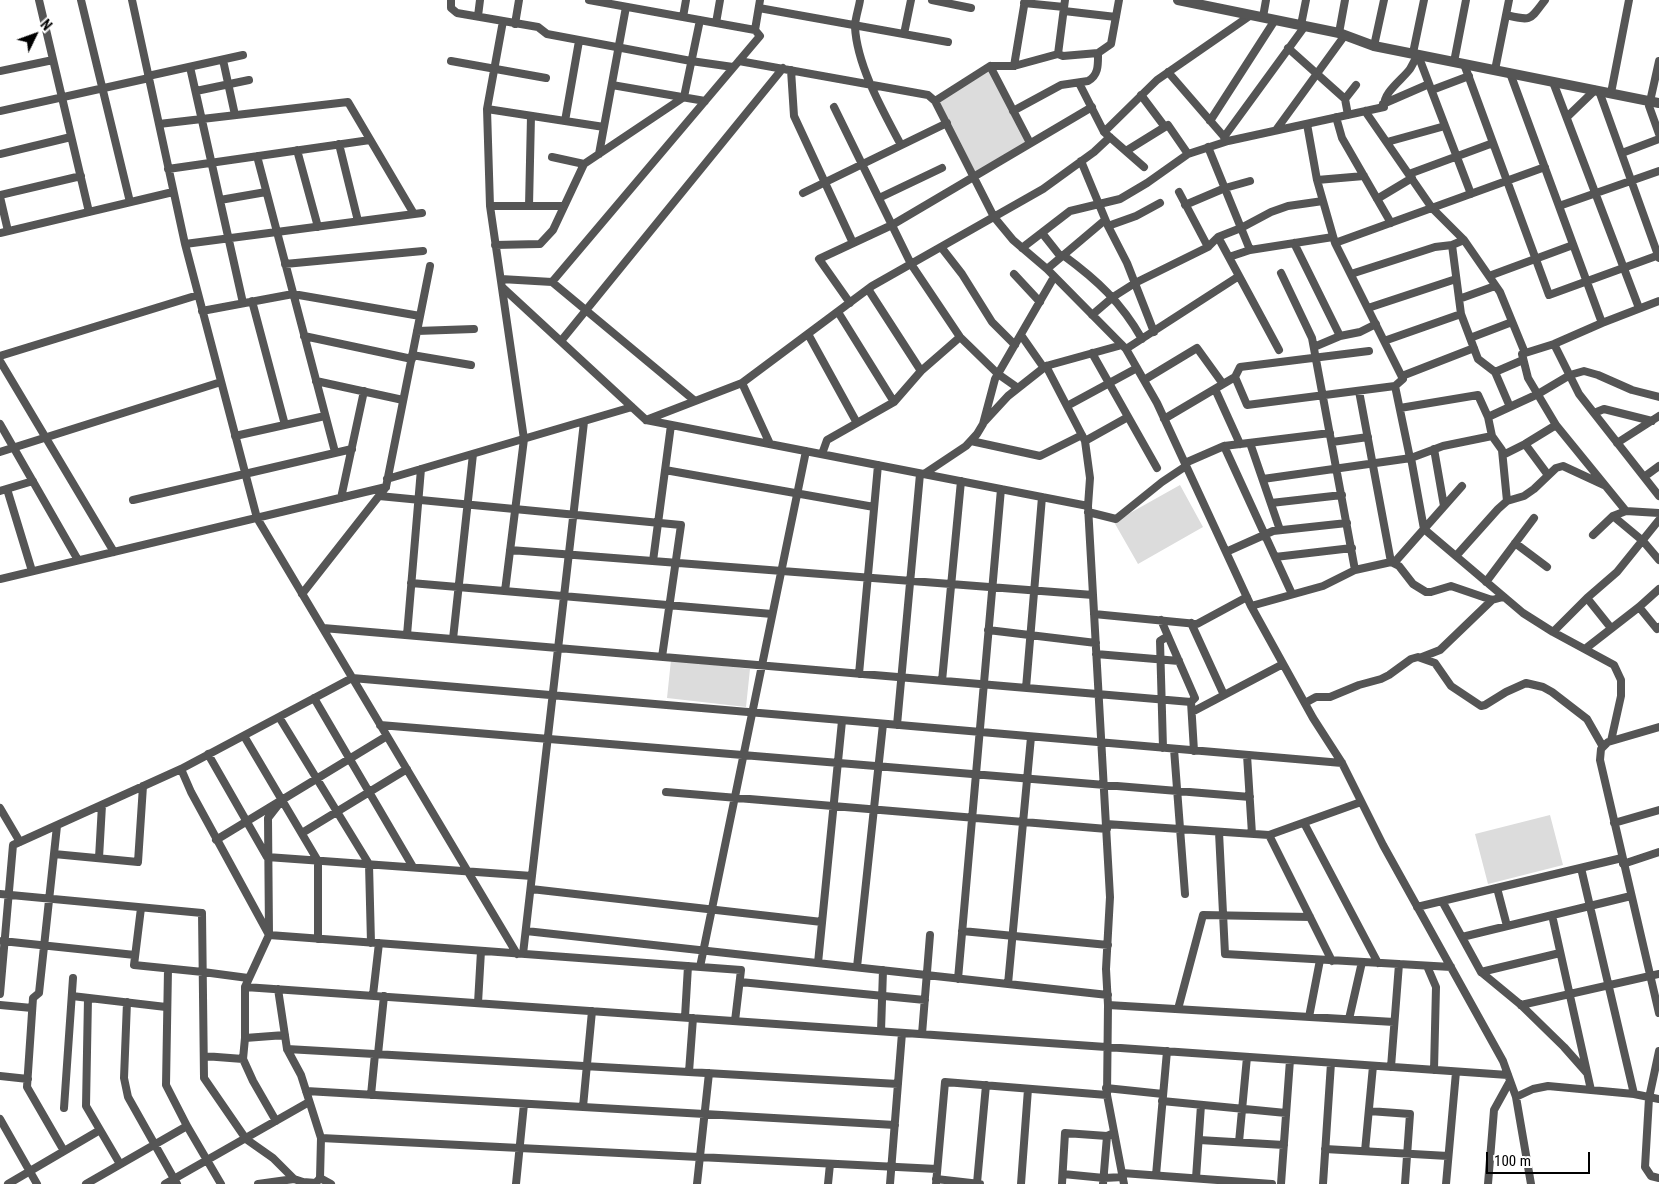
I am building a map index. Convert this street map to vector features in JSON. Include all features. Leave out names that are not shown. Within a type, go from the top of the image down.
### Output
[{"type":"street","points":[[38,0],[89,212]]},
{"type":"street","points":[[81,0],[130,202]]},
{"type":"street","points":[[132,0],[185,244],[257,518],[468,871],[520,954]]},
{"type":"street","points":[[451,0],[451,8],[454,12],[538,28],[548,34],[579,41],[733,68]]},
{"type":"street","points":[[478,16],[480,0]]},
{"type":"street","points":[[515,24],[520,0]]},
{"type":"street","points":[[552,282],[760,36],[755,30],[589,0]]},
{"type":"street","points":[[683,17],[686,0]]},
{"type":"street","points":[[716,23],[720,0]]},
{"type":"street","points":[[860,0],[855,26],[860,51],[870,84],[901,146]]},
{"type":"street","points":[[904,34],[911,0]]},
{"type":"street","points":[[932,0],[971,8]]},
{"type":"street","points":[[935,101],[990,66],[1014,66],[1058,54],[1063,56],[1098,53],[1111,44],[1119,0]]},
{"type":"street","points":[[1183,0],[1223,4],[1251,15],[1342,34],[1374,46],[1654,102]]},
{"type":"street","points":[[1263,17],[1266,0]]},
{"type":"street","points":[[1226,139],[1303,25],[1306,0]]},
{"type":"street","points":[[1276,130],[1317,74],[1342,34],[1345,0]]},
{"type":"street","points":[[1374,46],[1384,0]]},
{"type":"street","points":[[1022,248],[1070,211],[1120,199],[1147,183],[1188,154],[1226,139],[1384,107],[1383,104],[1390,91],[1409,70],[1415,54],[1424,0]]},
{"type":"street","points":[[1466,0],[1459,63],[1469,76],[1549,295],[1659,256],[1622,153],[1597,91]]},
{"type":"street","points":[[1496,70],[1509,0]]},
{"type":"street","points":[[1506,15],[1526,20],[1532,17],[1545,0]]},
{"type":"street","points":[[1611,93],[1629,0]]},
{"type":"street","points":[[1014,66],[1025,2],[1064,6],[1116,17]]},
{"type":"street","points":[[755,30],[759,4],[855,26],[948,42]]},
{"type":"street","points":[[1058,54],[1064,6]]},
{"type":"street","points":[[599,154],[626,7]]},
{"type":"street","points":[[646,420],[742,383],[868,289],[1043,189],[1081,161],[1157,80],[1251,15]]},
{"type":"street","points":[[495,245],[540,244],[553,230],[584,164],[684,97],[700,20]]},
{"type":"street","points":[[1210,121],[1275,20]]},
{"type":"street","points":[[503,21],[487,109],[490,206],[524,439],[505,591]]},
{"type":"street","points":[[565,121],[579,41]]},
{"type":"street","points":[[1288,48],[1345,99],[1348,115]]},
{"type":"street","points":[[1013,111],[1061,85],[1088,81],[1095,76],[1097,71],[1098,53]]},
{"type":"street","points":[[1415,54],[1430,87],[1471,194]]},
{"type":"street","points":[[0,111],[243,55]]},
{"type":"street","points":[[0,71],[53,60]]},
{"type":"street","points":[[223,60],[235,116]]},
{"type":"street","points":[[739,60],[928,95],[935,101],[994,217],[1007,234],[1046,269],[1124,347],[1164,418],[1251,606],[1305,703],[1342,763],[1417,908],[1503,1061],[1516,1097],[1530,1184]]},
{"type":"street","points":[[451,61],[546,78]]},
{"type":"street","points":[[1659,61],[1654,102],[1649,106],[1659,134]]},
{"type":"street","points":[[990,66],[1030,143]]},
{"type":"street","points":[[190,67],[243,303]]},
{"type":"street","points":[[787,69],[794,116],[853,243]]},
{"type":"street","points":[[560,341],[787,69]]},
{"type":"street","points":[[1168,72],[1226,139]]},
{"type":"street","points":[[1510,73],[1602,323]]},
{"type":"street","points":[[1383,104],[1430,87],[1469,76]]},
{"type":"street","points":[[196,91],[249,80]]},
{"type":"street","points":[[1079,82],[1107,135],[1144,167]]},
{"type":"street","points":[[1552,82],[1640,308]]},
{"type":"street","points":[[612,85],[705,101]]},
{"type":"street","points":[[1345,99],[1356,85]]},
{"type":"street","points":[[1567,117],[1597,91]]},
{"type":"street","points":[[1141,95],[1165,127]]},
{"type":"street","points":[[159,124],[348,102],[414,214]]},
{"type":"street","points":[[834,107],[911,264],[960,337],[998,374],[1018,388]]},
{"type":"street","points":[[850,303],[819,259],[892,225],[1092,107]]},
{"type":"street","points":[[487,109],[604,126]]},
{"type":"street","points":[[1365,111],[1432,208],[1464,240],[1500,292],[1524,357],[1528,378],[1556,425],[1626,512]]},
{"type":"street","points":[[528,206],[531,116]]},
{"type":"street","points":[[1336,117],[1342,138],[1391,223]]},
{"type":"street","points":[[803,193],[947,123]]},
{"type":"street","points":[[1235,378],[1247,404],[1395,386],[1403,379],[1334,240],[1317,180],[1307,124]]},
{"type":"street","points":[[1126,151],[1168,125],[1188,154]]},
{"type":"street","points":[[1387,142],[1445,126]]},
{"type":"street","points":[[0,154],[72,138]]},
{"type":"street","points":[[1622,153],[1659,139]]},
{"type":"street","points":[[168,169],[370,140]]},
{"type":"street","points":[[1377,199],[1411,176],[1494,143]]},
{"type":"street","points":[[339,144],[358,222]]},
{"type":"street","points":[[1208,147],[1250,250]]},
{"type":"street","points":[[297,150],[318,227]]},
{"type":"street","points":[[257,156],[335,452]]},
{"type":"street","points":[[552,157],[584,164]]},
{"type":"street","points":[[1081,161],[1106,223],[1127,263],[1154,332]]},
{"type":"street","points":[[1229,257],[1250,250],[1294,243],[1334,240],[1391,223],[1545,167]]},
{"type":"street","points":[[879,198],[942,168]]},
{"type":"street","points":[[1559,206],[1659,171]]},
{"type":"street","points":[[81,176],[0,196],[4,232],[173,192]]},
{"type":"street","points":[[1317,180],[1364,176]]},
{"type":"street","points":[[1186,204],[1225,188],[1250,181]]},
{"type":"street","points":[[220,200],[266,192]]},
{"type":"street","points":[[1179,192],[1208,247]]},
{"type":"street","points":[[1092,315],[1113,297],[1135,283],[1208,247],[1218,237],[1288,206],[1323,201]]},
{"type":"street","points":[[1046,269],[1106,223],[1136,216],[1160,203]]},
{"type":"street","points":[[490,206],[564,206]]},
{"type":"street","points":[[185,244],[422,213]]},
{"type":"street","points":[[1042,233],[1062,256],[1083,270],[1113,297],[1142,339]]},
{"type":"street","points":[[1218,237],[1279,350]]},
{"type":"street","points":[[1351,274],[1435,247],[1452,245],[1464,240]]},
{"type":"street","points":[[1294,243],[1340,336]]},
{"type":"street","points":[[1452,245],[1460,314],[1478,358],[1495,372],[1510,407]]},
{"type":"street","points":[[1489,276],[1573,245]]},
{"type":"street","points":[[941,247],[962,274],[992,322],[1015,345]]},
{"type":"street","points":[[285,264],[424,251]]},
{"type":"street","points":[[302,594],[379,496],[386,483],[430,266]]},
{"type":"street","points":[[1281,273],[1312,338],[1355,570]]},
{"type":"street","points":[[1014,274],[1040,302]]},
{"type":"street","points":[[982,424],[1008,396],[1045,367],[1092,353],[1124,347],[1142,339],[1239,276]]},
{"type":"street","points":[[922,474],[966,446],[977,434],[982,424],[995,379],[1054,277]]},
{"type":"street","points":[[1368,308],[1456,279]]},
{"type":"street","points":[[501,283],[552,282],[695,401]]},
{"type":"street","points":[[501,283],[560,341],[646,420],[1042,497],[1088,509],[1116,519],[1186,464],[1224,446],[1330,433]]},
{"type":"street","points":[[1459,299],[1495,286]]},
{"type":"street","points":[[868,289],[921,371]]},
{"type":"street","points":[[202,310],[293,294],[420,316]]},
{"type":"street","points":[[0,356],[198,295]]},
{"type":"street","points":[[1495,372],[1524,357],[1659,300]]},
{"type":"street","points":[[252,301],[286,425]]},
{"type":"street","points":[[838,312],[894,402]]},
{"type":"street","points":[[1384,341],[1460,314]]},
{"type":"street","points":[[1470,338],[1512,322]]},
{"type":"street","points":[[1314,347],[1340,336],[1360,332],[1376,324]]},
{"type":"street","points":[[417,331],[474,329]]},
{"type":"street","points":[[808,334],[857,423]]},
{"type":"street","points":[[1021,335],[1045,367],[1083,438],[1090,478],[1088,509],[1110,897],[1106,968],[1108,995],[1106,1091],[1110,1134],[1123,1178]]},
{"type":"street","points":[[304,336],[412,357],[471,365]]},
{"type":"street","points":[[822,454],[827,440],[894,402],[921,371],[960,337]]},
{"type":"street","points":[[1554,344],[1579,394],[1659,496]]},
{"type":"street","points":[[1144,380],[1197,348],[1223,384]]},
{"type":"street","points":[[1402,376],[1474,348]]},
{"type":"street","points":[[1164,418],[1235,378],[1240,367],[1369,351]]},
{"type":"street","points":[[1092,353],[1157,468]]},
{"type":"street","points":[[0,361],[114,552]]},
{"type":"street","points":[[1067,406],[1137,368]]},
{"type":"street","points":[[1488,417],[1538,394],[1570,375],[1584,371],[1632,390],[1659,397]]},
{"type":"street","points":[[316,381],[403,400]]},
{"type":"street","points":[[0,452],[221,382]]},
{"type":"street","points":[[742,383],[770,444]]},
{"type":"street","points":[[1395,386],[1424,529],[1523,613],[1553,632],[1614,665],[1621,680],[1621,696],[1611,741]]},
{"type":"street","points":[[1215,389],[1240,444]]},
{"type":"street","points":[[1359,390],[1392,563]]},
{"type":"street","points":[[341,498],[364,391]]},
{"type":"street","points":[[1400,408],[1478,395],[1488,417],[1492,436],[1502,450],[1507,501]]},
{"type":"street","points":[[1,577],[341,498],[421,469],[632,407]]},
{"type":"street","points":[[1594,413],[1604,409],[1656,419]]},
{"type":"street","points":[[235,436],[325,416]]},
{"type":"street","points":[[971,441],[1040,456],[1128,417]]},
{"type":"street","points":[[1617,443],[1656,419]]},
{"type":"street","points":[[520,954],[526,931],[584,422]]},
{"type":"street","points":[[0,424],[78,560]]},
{"type":"street","points":[[653,561],[671,425]]},
{"type":"street","points":[[1503,455],[1556,425]]},
{"type":"street","points":[[1263,479],[1411,458],[1443,446],[1492,436]]},
{"type":"street","points":[[1332,442],[1368,437]]},
{"type":"street","points":[[1250,443],[1280,530]]},
{"type":"street","points":[[1525,444],[1548,475]]},
{"type":"street","points":[[1224,446],[1292,594]]},
{"type":"street","points":[[133,500],[352,449]]},
{"type":"street","points":[[1434,449],[1444,506]]},
{"type":"street","points":[[700,967],[806,451]]},
{"type":"street","points":[[453,639],[472,454]]},
{"type":"street","points":[[859,674],[878,465]]},
{"type":"street","points":[[1456,556],[1507,501],[1524,496],[1556,468],[1564,466],[1605,485]]},
{"type":"street","points":[[1644,477],[1659,466]]},
{"type":"street","points":[[407,635],[421,469]]},
{"type":"street","points":[[665,470],[874,507]]},
{"type":"street","points":[[897,726],[922,474]]},
{"type":"street","points":[[32,571],[3,490],[33,481]]},
{"type":"street","points":[[942,681],[961,482]]},
{"type":"street","points":[[1392,563],[1462,486]]},
{"type":"street","points":[[958,979],[1001,489]]},
{"type":"street","points":[[379,496],[681,525],[662,657]]},
{"type":"street","points":[[1271,503],[1342,496]]},
{"type":"street","points":[[1026,688],[1042,497]]},
{"type":"street","points":[[1593,535],[1613,516],[1626,512],[1659,512]]},
{"type":"street","points":[[1613,516],[1642,541],[1659,560]]},
{"type":"street","points":[[1486,582],[1534,518]]},
{"type":"street","points":[[1553,632],[1587,598],[1617,572],[1659,520]]},
{"type":"street","points":[[1226,552],[1273,531],[1347,522]]},
{"type":"street","points":[[1515,543],[1547,567]]},
{"type":"street","points":[[1275,557],[1352,548]]},
{"type":"street","points":[[510,550],[1093,595]]},
{"type":"street","points":[[1251,606],[1323,586],[1355,570],[1392,563],[1399,566],[1413,584],[1426,592],[1451,586],[1492,600]]},
{"type":"street","points":[[411,583],[772,614]]},
{"type":"street","points":[[1585,648],[1639,607],[1659,589]]},
{"type":"street","points":[[1094,614],[1197,624],[1247,597]]},
{"type":"street","points":[[1305,703],[1316,697],[1330,697],[1389,675],[1411,659],[1440,650],[1492,600],[1503,597]]},
{"type":"street","points":[[1587,598],[1611,628]]},
{"type":"street","points":[[1639,607],[1657,629],[1659,627]]},
{"type":"street","points":[[1161,620],[1195,698],[1191,702],[1194,751]]},
{"type":"street","points":[[1192,623],[1224,695]]},
{"type":"street","points":[[322,628],[1191,702]]},
{"type":"street","points":[[988,630],[1096,643]]},
{"type":"street","points":[[1163,748],[1160,641],[1168,636]]},
{"type":"street","points":[[1096,654],[1179,661]]},
{"type":"street","points":[[1422,657],[1438,666],[1453,688],[1481,706],[1526,683],[1547,689],[1588,719],[1603,747]]},
{"type":"street","points":[[1192,712],[1284,664]]},
{"type":"street","points":[[0,994],[2,941],[9,895],[13,845],[181,769],[352,678],[1342,763]]},
{"type":"street","points":[[314,698],[413,867]]},
{"type":"street","points":[[279,717],[369,864],[375,943],[373,995]]},
{"type":"street","points":[[818,963],[842,721]]},
{"type":"street","points":[[857,967],[883,724]]},
{"type":"street","points":[[380,725],[1250,797]]},
{"type":"street","points":[[1659,727],[1611,741],[1603,747],[1600,754],[1614,823],[1659,1013]]},
{"type":"street","points":[[244,736],[318,861],[318,939]]},
{"type":"street","points":[[216,840],[387,736]]},
{"type":"street","points":[[1008,984],[1031,737]]},
{"type":"street","points":[[1174,749],[1185,894]]},
{"type":"street","points":[[208,754],[267,857]]},
{"type":"street","points":[[1247,755],[1252,834]]},
{"type":"street","points":[[181,769],[190,792],[269,935]]},
{"type":"street","points":[[302,834],[407,769]]},
{"type":"street","points":[[54,854],[138,862],[143,786]]},
{"type":"street","points":[[666,792],[1023,822],[1269,835],[1361,802]]},
{"type":"street","points":[[276,1121],[253,1081],[243,1059],[245,987],[269,935],[268,818],[282,800]]},
{"type":"street","points":[[99,858],[102,805]]},
{"type":"street","points":[[0,808],[20,842]]},
{"type":"street","points":[[1614,823],[1659,810]]},
{"type":"street","points":[[1304,822],[1378,963]]},
{"type":"street","points":[[57,826],[39,993],[33,998],[27,1088],[64,1151]]},
{"type":"street","points":[[1219,832],[1225,954],[1451,967]]},
{"type":"street","points":[[1269,835],[1332,961]]},
{"type":"street","points":[[1417,908],[1581,868],[1623,861],[1659,852]]},
{"type":"street","points":[[267,857],[532,876]]},
{"type":"street","points":[[1581,868],[1634,1094]]},
{"type":"street","points":[[1498,888],[1507,926]]},
{"type":"street","points":[[531,889],[822,922]]},
{"type":"street","points":[[0,894],[202,913],[204,1078],[246,1139],[273,1158],[294,1179],[303,1183],[331,1184]]},
{"type":"street","points":[[1462,937],[1631,896]]},
{"type":"street","points":[[1442,901],[1481,972],[1521,1005],[1564,1047],[1587,1073]]},
{"type":"street","points":[[141,908],[134,965],[248,978]]},
{"type":"street","points":[[1178,1009],[1203,915],[1310,917]]},
{"type":"street","points":[[1552,915],[1591,1090]]},
{"type":"street","points":[[526,931],[1108,995]]},
{"type":"street","points":[[962,932],[1108,945]]},
{"type":"street","points":[[269,935],[741,970],[735,1021]]},
{"type":"street","points":[[922,1034],[930,935]]},
{"type":"street","points":[[2,941],[135,955]]},
{"type":"street","points":[[478,1003],[481,951]]},
{"type":"street","points":[[1481,972],[1560,953]]},
{"type":"street","points":[[1308,1017],[1320,960]]},
{"type":"street","points":[[1349,1019],[1362,962]]},
{"type":"street","points":[[1391,1067],[1398,964]]},
{"type":"street","points":[[688,966],[689,1072]]},
{"type":"street","points":[[1427,966],[1436,987],[1434,1070]]},
{"type":"street","points":[[168,968],[166,1085],[187,1126],[221,1184]]},
{"type":"street","points":[[881,1031],[883,970]]},
{"type":"street","points":[[1521,1005],[1659,974]]},
{"type":"street","points":[[64,1108],[73,978]]},
{"type":"street","points":[[740,982],[925,1000]]},
{"type":"street","points":[[245,987],[1434,1070],[1509,1078]]},
{"type":"street","points":[[278,989],[288,1049],[301,1075],[321,1138],[317,1182]]},
{"type":"street","points":[[72,996],[166,1007]]},
{"type":"street","points":[[371,1095],[384,996]]},
{"type":"street","points":[[88,998],[86,1106],[120,1164]]},
{"type":"street","points":[[127,1002],[124,1078],[128,1097],[175,1182]]},
{"type":"street","points":[[0,1005],[32,1008]]},
{"type":"street","points":[[1108,1005],[1394,1022]]},
{"type":"street","points":[[582,1107],[592,1011]]},
{"type":"street","points":[[890,1184],[902,1032]]},
{"type":"street","points":[[245,1038],[285,1035]]},
{"type":"street","points":[[288,1049],[898,1084]]},
{"type":"street","points":[[1156,1175],[1166,1051]]},
{"type":"street","points":[[1659,1055],[1648,1098],[1645,1168],[1651,1176],[1659,1178]]},
{"type":"street","points":[[204,1056],[243,1059]]},
{"type":"street","points":[[1239,1142],[1247,1057]]},
{"type":"street","points":[[1281,1184],[1290,1060]]},
{"type":"street","points":[[1323,1184],[1330,1063]]},
{"type":"street","points":[[1366,1151],[1373,1066]]},
{"type":"street","points":[[1446,1184],[1456,1072]]},
{"type":"street","points":[[697,1184],[709,1073]]},
{"type":"street","points":[[0,1076],[28,1079]]},
{"type":"street","points":[[1488,1184],[1494,1110],[1509,1078]]},
{"type":"street","points":[[982,1184],[936,1181],[944,1082],[1106,1091],[1201,1105],[1286,1113]]},
{"type":"street","points":[[977,1183],[986,1085]]},
{"type":"street","points":[[1516,1097],[1533,1089],[1548,1086],[1634,1094],[1659,1099]]},
{"type":"street","points":[[1021,1184],[1028,1088]]},
{"type":"street","points":[[306,1091],[894,1125]]},
{"type":"street","points":[[165,1184],[175,1182],[207,1160],[309,1102]]},
{"type":"street","points":[[516,1184],[524,1104]]},
{"type":"street","points":[[1196,1178],[1201,1105]]},
{"type":"street","points":[[1369,1111],[1410,1114],[1405,1184]]},
{"type":"street","points":[[0,1119],[38,1184]]},
{"type":"street","points":[[86,1184],[187,1126]]},
{"type":"street","points":[[8,1184],[100,1130]]},
{"type":"street","points":[[1062,1184],[1065,1133],[1110,1134]]},
{"type":"street","points":[[1104,1181],[1110,1134]]},
{"type":"street","points":[[321,1138],[937,1169]]},
{"type":"street","points":[[1199,1140],[1284,1145]]},
{"type":"street","points":[[1325,1149],[1448,1156]]},
{"type":"street","points":[[828,1184],[830,1164]]},
{"type":"street","points":[[1062,1174],[1104,1181],[1156,1175],[1239,1183],[1272,1184]]},
{"type":"street","points":[[258,1184],[294,1179]]},
{"type":"shaded area","points":[[989,69],[1028,142],[975,173],[938,101]]},
{"type":"shaded area","points":[[1180,485],[1203,527],[1138,564],[1114,522]]},
{"type":"shaded area","points":[[671,660],[750,669],[746,707],[667,698]]},
{"type":"shaded area","points":[[1550,815],[1563,865],[1488,884],[1475,834]]}]
